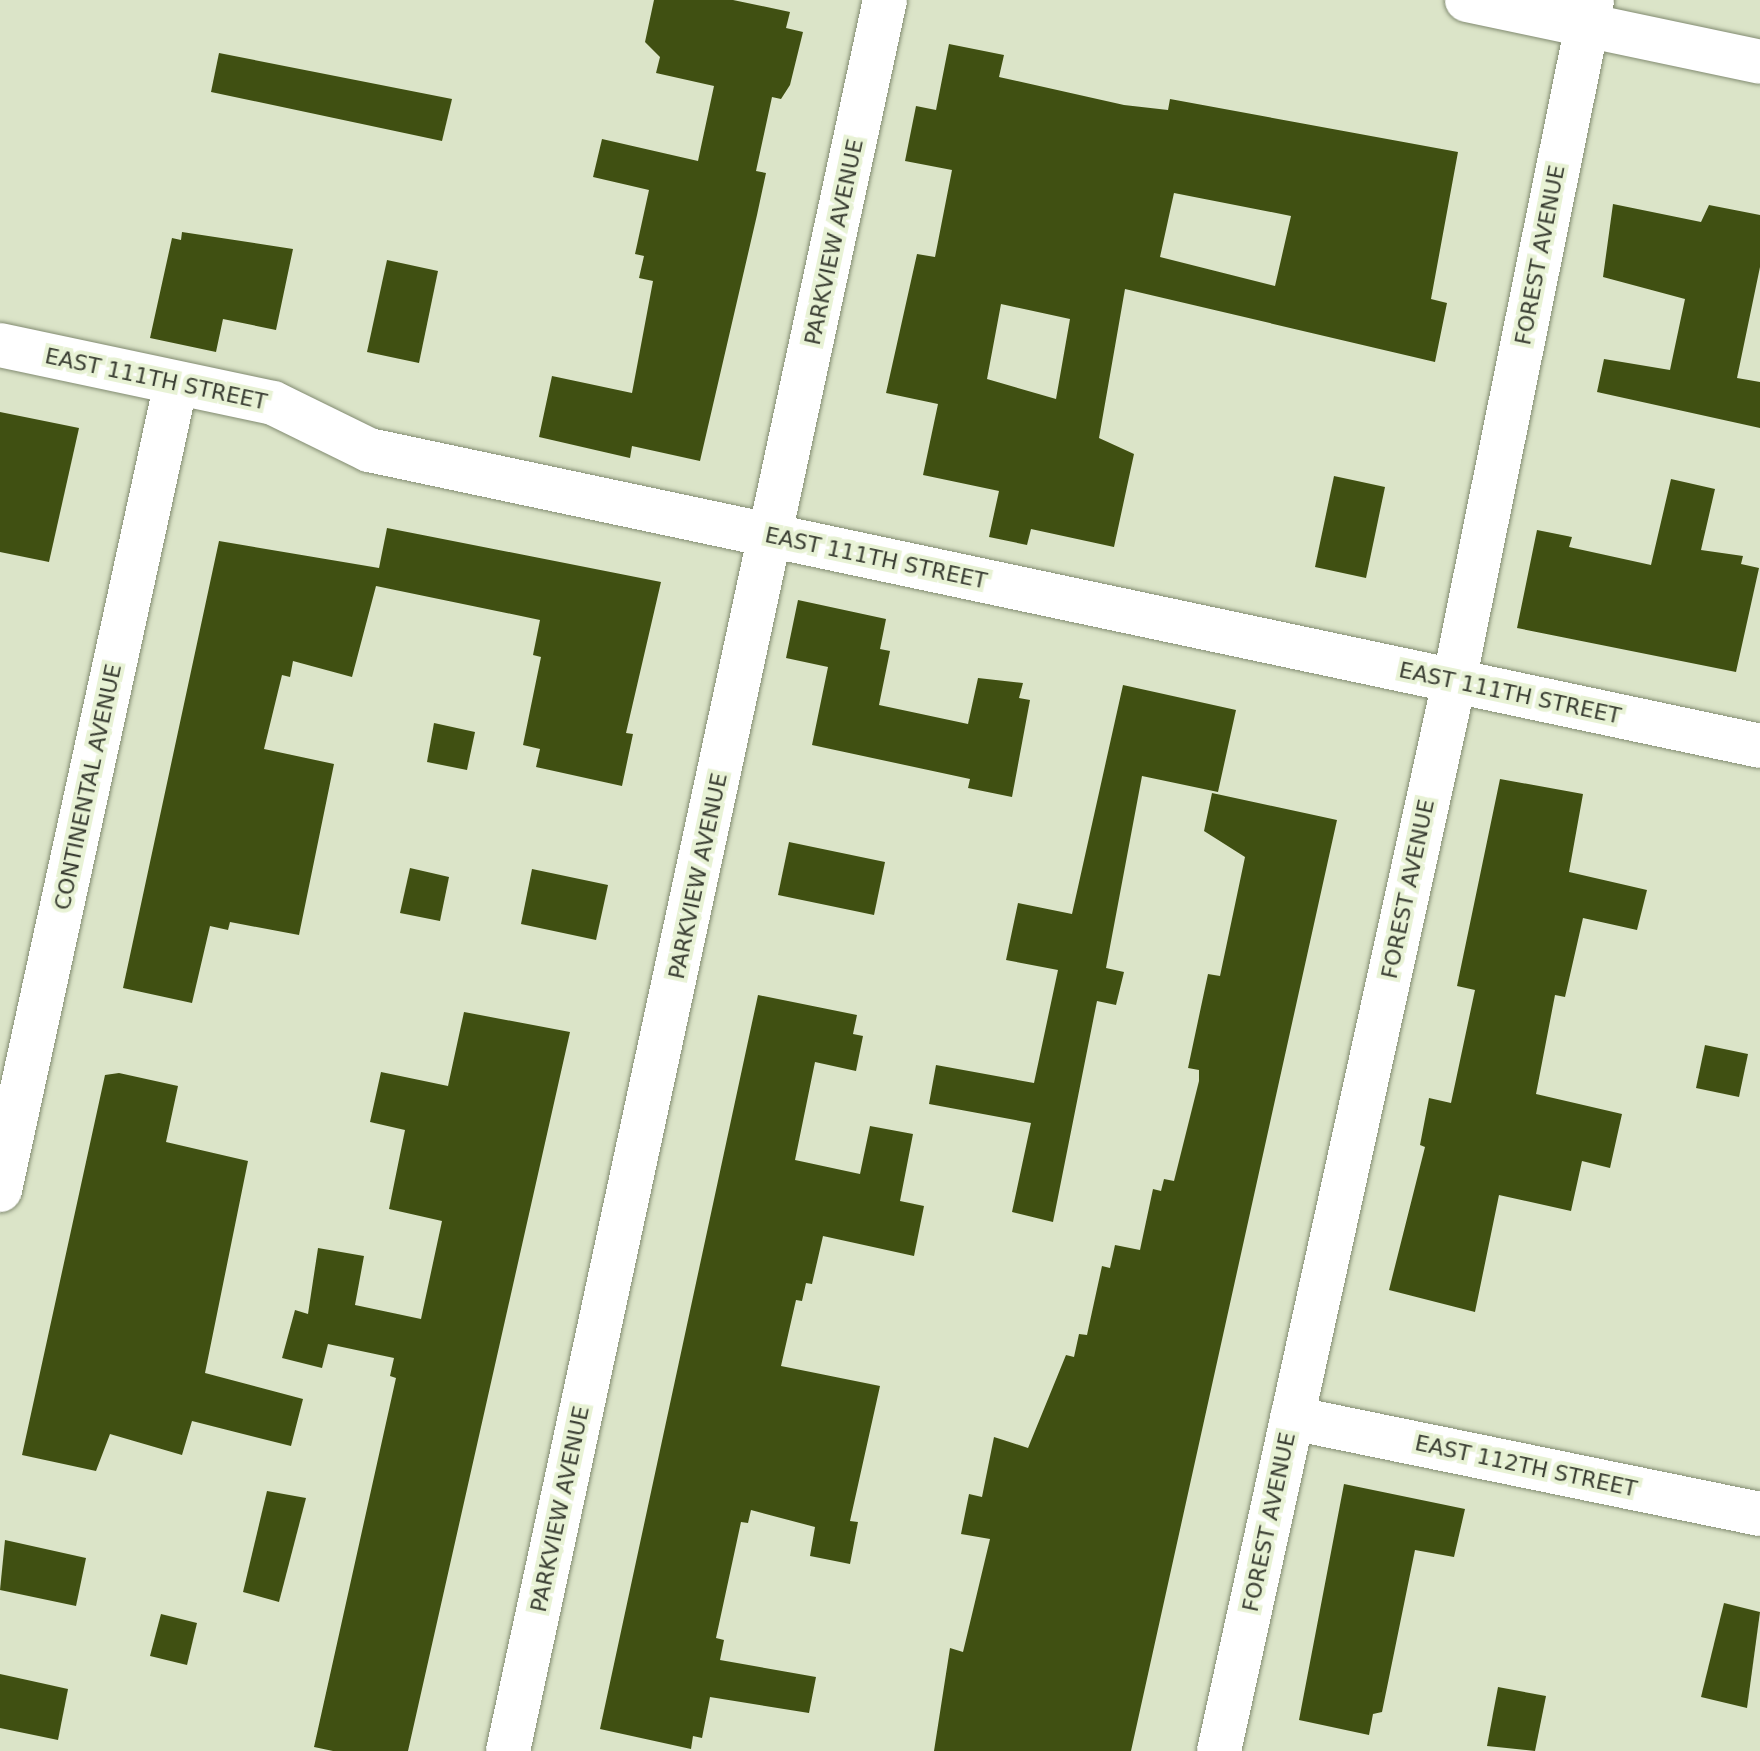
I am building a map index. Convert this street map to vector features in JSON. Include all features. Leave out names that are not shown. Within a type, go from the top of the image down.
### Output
[{"type":"street","name":"PARKVIEW AVENUE","points":[[508,1751],[885,0]]},
{"type":"street","points":[[1467,0],[1590,13],[1760,62]]},
{"type":"street","name":"FOREST AVENUE","points":[[1219,1751],[1454,682],[1590,13]]},
{"type":"street","name":"EAST 111TH STREET","points":[[0,345],[273,403],[369,450],[1760,746]]},
{"type":"street","name":"CONTINENTAL AVENUE","points":[[0,1190],[176,383]]},
{"type":"street","name":"EAST 112TH STREET","points":[[1292,1418],[1760,1514]]},
{"type":"building","points":[[654,0],[733,0],[790,12],[786,28],[803,32],[790,85],[781,99],[772,97],[756,171],[766,173],[700,461],[632,446],[630,458],[539,437],[552,376],[632,393],[653,281],[639,278],[644,256],[635,254],[649,190],[593,177],[602,139],[698,161],[714,86],[656,73],[660,57],[645,42]]},
{"type":"building","points":[[949,44],[1004,55],[999,77],[1124,105],[1168,110],[1170,99],[1458,152],[1431,299],[1447,303],[1435,362],[1125,289],[1099,438],[1134,454],[1114,547],[1031,529],[1027,545],[989,537],[999,491],[923,475],[938,404],[886,393],[917,254],[935,257],[952,170],[905,161],[916,106],[936,110]],"holes":[[[1174,193],[1291,216],[1275,286],[1160,257]],[[1001,304],[1070,319],[1056,399],[987,379]]]},
{"type":"building","points":[[219,53],[452,99],[442,141],[211,92]]},
{"type":"building","points":[[1613,204],[1701,222],[1709,205],[1760,215],[1760,267],[1737,378],[1760,382],[1760,428],[1597,392],[1604,359],[1670,370],[1685,299],[1603,277]]},
{"type":"building","points":[[182,232],[293,249],[276,330],[223,319],[216,352],[150,338],[172,238],[181,240]]},
{"type":"building","points":[[387,260],[438,271],[419,363],[367,352]]},
{"type":"building","points":[[0,412],[79,428],[49,562],[0,552]]},
{"type":"building","points":[[1334,476],[1385,487],[1366,578],[1315,567]]},
{"type":"building","points":[[1671,479],[1715,489],[1701,550],[1743,556],[1741,564],[1759,568],[1736,672],[1517,628],[1537,530],[1572,537],[1569,547],[1651,565]]},
{"type":"building","points":[[387,528],[661,582],[626,733],[633,734],[622,786],[536,767],[540,749],[523,745],[541,657],[533,655],[540,620],[376,586],[352,677],[293,661],[290,677],[282,675],[264,749],[334,764],[299,935],[230,922],[228,930],[210,926],[192,1003],[123,988],[219,541],[379,568]]},
{"type":"building","points":[[798,600],[886,619],[880,649],[890,651],[879,705],[968,724],[978,678],[1023,683],[1019,698],[1030,700],[1012,797],[968,788],[970,779],[812,745],[828,667],[786,658]]},
{"type":"building","points":[[1123,685],[1236,710],[1218,792],[1142,776],[1106,968],[1124,972],[1116,1005],[1097,1001],[1053,1222],[1012,1212],[1031,1123],[929,1104],[936,1065],[1034,1083],[1058,970],[1006,960],[1018,903],[1072,914]]},
{"type":"building","points":[[434,723],[475,732],[467,770],[427,762]]},
{"type":"building","points":[[1500,779],[1583,794],[1569,872],[1647,890],[1637,930],[1583,918],[1565,997],[1555,995],[1536,1094],[1622,1114],[1610,1168],[1582,1161],[1571,1211],[1499,1195],[1475,1312],[1389,1290],[1425,1147],[1420,1145],[1429,1098],[1451,1103],[1475,990],[1457,986]]},
{"type":"building","points":[[1212,793],[1337,820],[1131,1751],[934,1751],[950,1648],[963,1652],[990,1539],[961,1534],[969,1494],[982,1497],[994,1437],[1028,1448],[1066,1355],[1074,1357],[1079,1334],[1087,1335],[1102,1266],[1110,1268],[1115,1245],[1140,1250],[1153,1189],[1161,1191],[1164,1179],[1174,1181],[1199,1081],[1199,1070],[1188,1068],[1208,974],[1220,976],[1245,857],[1204,831]]},
{"type":"building","points":[[789,842],[885,862],[874,915],[778,895]]},
{"type":"building","points":[[410,868],[449,877],[440,921],[400,913]]},
{"type":"building","points":[[532,869],[608,885],[596,940],[521,924]]},
{"type":"building","points":[[758,995],[857,1015],[853,1034],[863,1036],[856,1071],[815,1062],[795,1160],[860,1174],[870,1126],[913,1134],[900,1201],[924,1206],[914,1256],[823,1236],[812,1284],[806,1283],[802,1301],[796,1300],[781,1366],[880,1386],[850,1521],[858,1522],[850,1564],[810,1556],[815,1527],[751,1510],[748,1523],[741,1522],[716,1638],[724,1640],[720,1660],[816,1677],[809,1713],[710,1697],[702,1738],[693,1736],[691,1749],[600,1729]]},
{"type":"building","points":[[464,1012],[570,1032],[408,1751],[333,1751],[314,1747],[396,1378],[390,1376],[394,1358],[328,1344],[322,1368],[282,1358],[295,1310],[308,1314],[318,1248],[364,1256],[355,1305],[421,1319],[442,1221],[389,1209],[405,1130],[370,1122],[381,1072],[448,1086]]},
{"type":"building","points":[[1705,1045],[1748,1054],[1739,1097],[1696,1088]]},
{"type":"building","points":[[119,1073],[178,1086],[166,1142],[248,1161],[205,1373],[303,1399],[291,1446],[192,1421],[182,1455],[110,1434],[96,1471],[22,1455],[105,1075]]},
{"type":"building","points":[[1344,1484],[1465,1509],[1454,1557],[1415,1550],[1382,1712],[1373,1714],[1369,1735],[1299,1720]]},
{"type":"building","points":[[267,1491],[306,1498],[279,1602],[243,1592]]},
{"type":"building","points":[[5,1540],[86,1558],[76,1606],[0,1590]]},
{"type":"building","points":[[1724,1603],[1760,1612],[1747,1708],[1701,1697]]},
{"type":"building","points":[[161,1614],[197,1623],[187,1665],[150,1656]]},
{"type":"building","points":[[0,1674],[68,1689],[58,1740],[0,1728]]},
{"type":"building","points":[[1498,1687],[1546,1696],[1535,1751],[1487,1746]]}]
